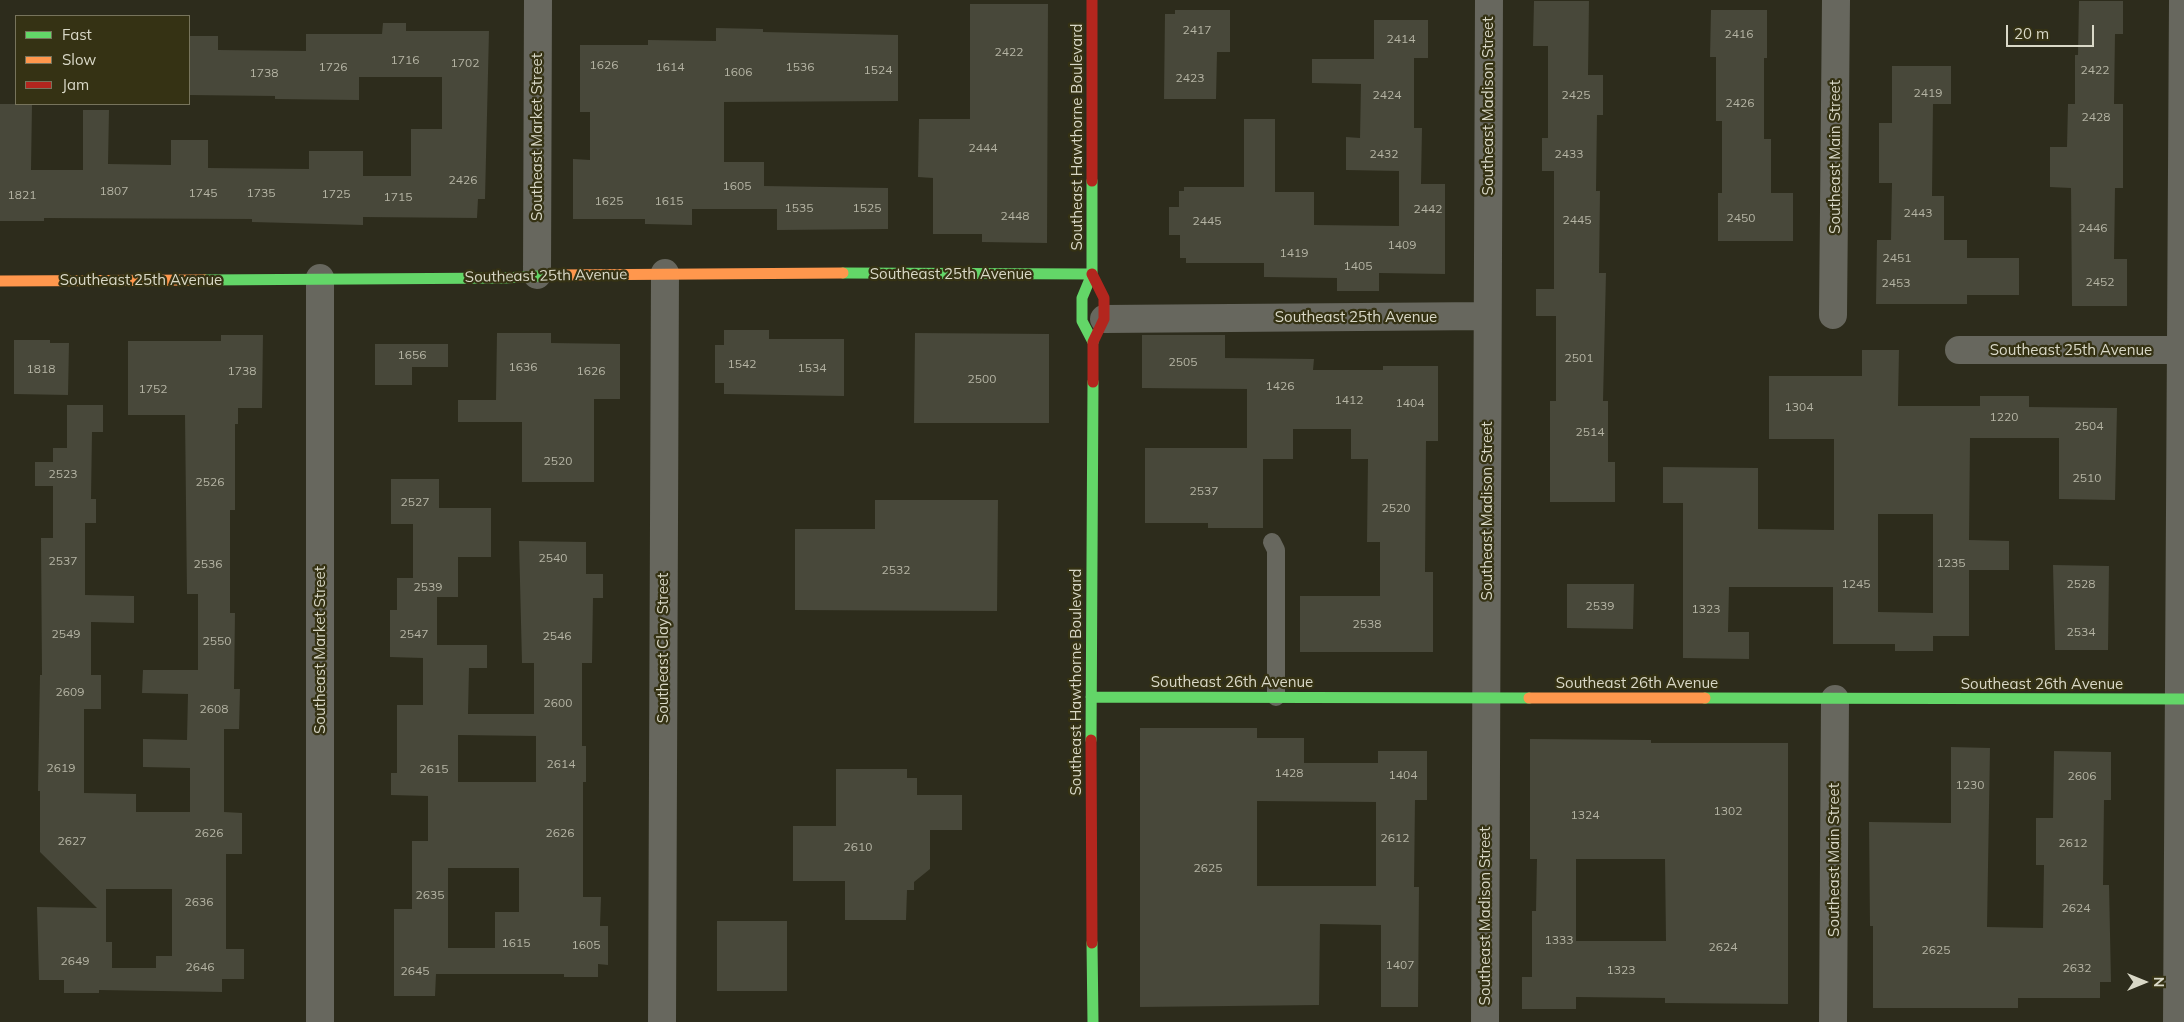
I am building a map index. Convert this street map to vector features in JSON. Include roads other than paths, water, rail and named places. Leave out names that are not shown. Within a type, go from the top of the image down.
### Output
[{"type":"street","name":"Southeast Market Street","points":[[537,275],[538,0]]},
{"type":"street","name":"Southeast Hawthorne Boulevard","points":[[1092,0],[1092,274],[1082,298],[1082,321],[1098,330]]},
{"type":"street","name":"Southeast Madison Street","points":[[1484,1022],[1489,0]]},
{"type":"street","name":"Southeast Main Street","points":[[1833,314],[1836,0]]},
{"type":"street","points":[[2177,1022],[2182,699],[2183,0]]},
{"type":"street","name":"Southeast 25th Avenue","points":[[0,281],[505,278],[537,275],[665,273],[1092,274]]},
{"type":"street","name":"Southeast Clay Street","points":[[662,1022],[665,273]]},
{"type":"street","name":"Southeast Hawthorne Boulevard","points":[[1092,274],[1104,298],[1098,330],[1091,698],[1093,1022]]},
{"type":"street","name":"Southeast Market Street","points":[[320,278],[320,1022]]},
{"type":"street","name":"Southeast 25th Avenue","points":[[1098,330],[1488,316]]},
{"type":"street","name":"Southeast 25th Avenue","points":[[1959,350],[2183,350]]},
{"type":"street","name":"Southeast 26th Avenue","points":[[1091,698],[2182,699]]},
{"type":"street","name":"Southeast Main Street","points":[[1833,1022],[1835,699]]},
{"type":"lane","points":[[1272,542],[1276,550],[1276,697]]}]
